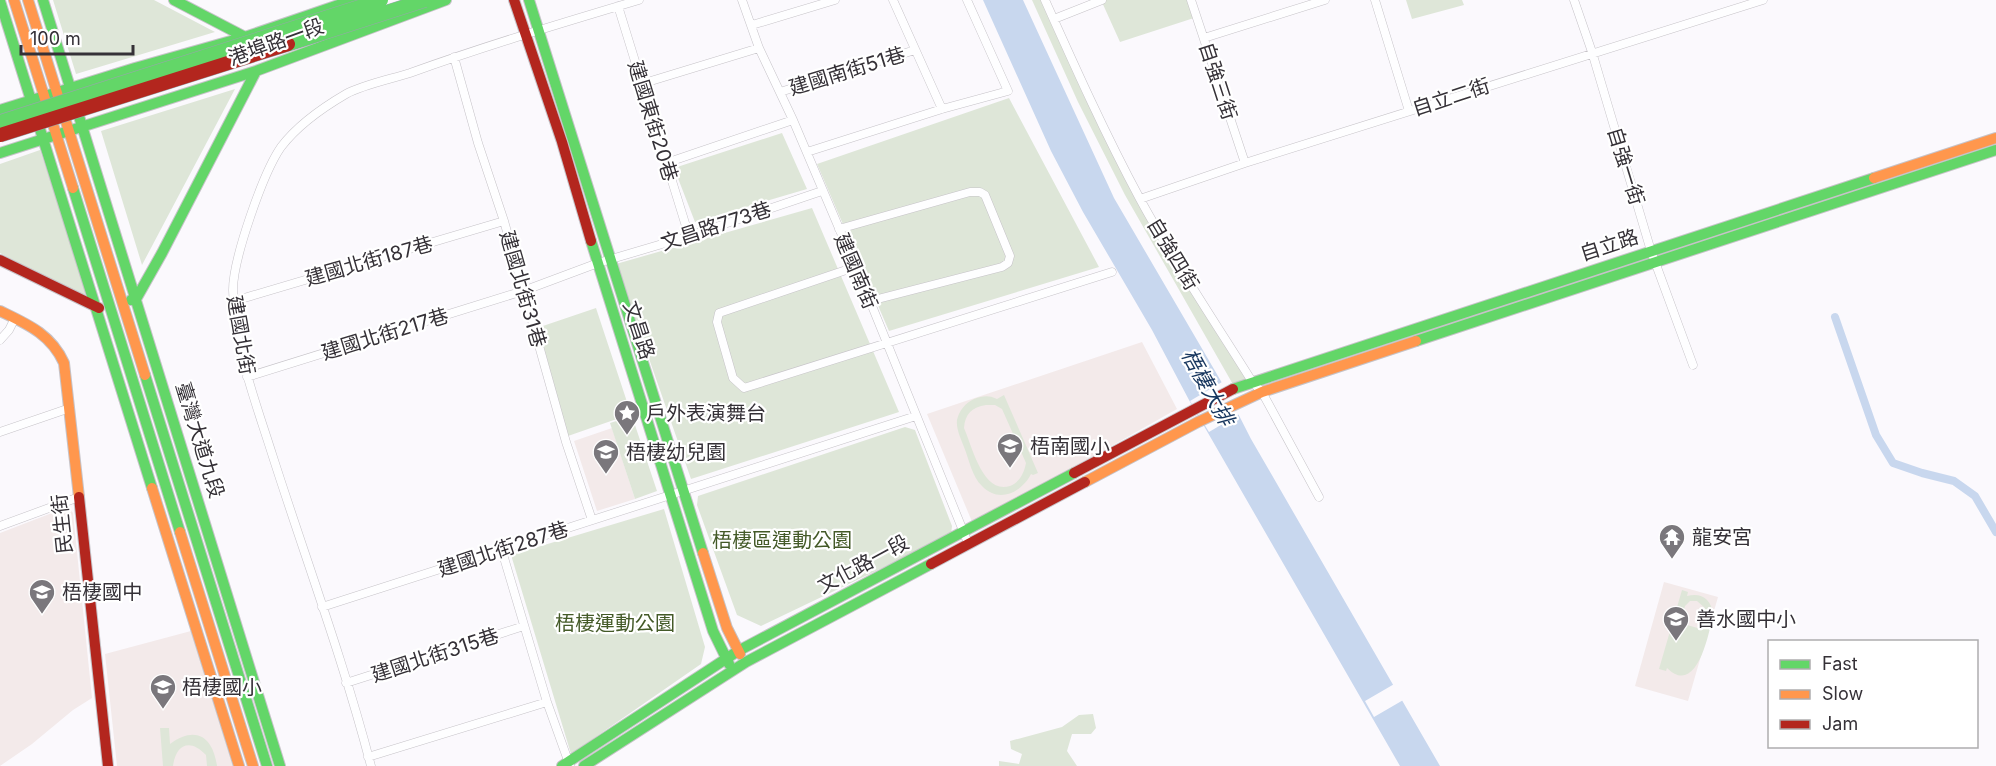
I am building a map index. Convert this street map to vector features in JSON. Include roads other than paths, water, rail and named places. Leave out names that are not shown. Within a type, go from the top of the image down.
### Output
[{"type":"main road","points":[[14,0],[51,94],[63,133]]},
{"type":"main road","points":[[28,0],[63,133]]},
{"type":"main road","points":[[43,0],[51,94]]},
{"type":"main road","points":[[174,0],[245,37]]},
{"type":"main road","name":"港埠路一段","points":[[0,110],[245,37],[353,0]]},
{"type":"main road","points":[[0,122],[381,0]]},
{"type":"main road","points":[[0,135],[425,0]]},
{"type":"main road","name":"港埠路一段","points":[[0,153],[256,71],[446,0]]},
{"type":"main road","name":"文昌路","points":[[514,0],[534,32]]},
{"type":"main road","name":"文昌路","points":[[529,0],[534,32],[604,262],[678,492],[727,628],[735,660]]},
{"type":"main road","points":[[0,1],[51,94]]},
{"type":"main road","points":[[0,260],[117,304],[162,253],[256,71]]},
{"type":"main road","name":"臺灣大道九段","points":[[63,133],[267,766]]},
{"type":"main road","name":"臺灣大道九段","points":[[63,133],[117,304],[253,766]]},
{"type":"main road","name":"自立路","points":[[1654,257],[1996,138]]},
{"type":"main road","name":"自立路","points":[[1194,416],[1258,387],[1654,257],[1996,150]]},
{"type":"main road","name":"臺灣大道九段","points":[[117,304],[239,766]]},
{"type":"main road","name":"臺灣大道九段","points":[[117,304],[280,766]]},
{"type":"main road","name":"民生街","points":[[0,311],[46,335],[60,352],[65,369],[108,766]]},
{"type":"main road","name":"文化路一段","points":[[566,765],[735,660],[1194,416]]},
{"type":"main road","name":"文化路一段","points":[[584,766],[735,660]]},
{"type":"street","name":"建國北街","points":[[370,762],[247,377],[233,286],[244,238],[262,186],[281,148],[304,123],[348,93],[454,57],[639,0]]},
{"type":"street","name":"建國南街","points":[[742,0],[759,48],[807,152],[966,537]]},
{"type":"street","points":[[752,25],[835,0]]},
{"type":"street","points":[[893,0],[942,109]]},
{"type":"street","points":[[807,152],[942,109],[1008,91],[967,0]]},
{"type":"street","name":"自強四街","points":[[1045,0],[1093,105],[1140,199],[1191,284],[1258,387],[1318,497]]},
{"type":"street","points":[[1054,19],[1102,0]]},
{"type":"street","name":"自強三街","points":[[1191,0],[1245,163]]},
{"type":"street","points":[[1204,38],[1325,0]]},
{"type":"street","points":[[1374,0],[1408,111]]},
{"type":"street","name":"自強一街","points":[[1574,0],[1654,257],[1693,365]]},
{"type":"street","name":"自立二街","points":[[1140,199],[1592,52],[1763,0]]},
{"type":"street","name":"建國東街20巷","points":[[618,6],[689,236]]},
{"type":"street","points":[[641,84],[759,48]]},
{"type":"street","name":"建國南街51巷","points":[[780,92],[915,50]]},
{"type":"street","name":"建國北街31巷","points":[[454,57],[478,143],[504,221],[566,442],[592,520]]},
{"type":"street","points":[[666,163],[793,120]]},
{"type":"street","name":"文昌路773巷","points":[[523,291],[604,262],[822,191]]},
{"type":"street","points":[[839,229],[970,192],[980,192],[985,195],[1010,256],[1008,263],[1002,267],[870,301]]},
{"type":"street","name":"建國北街187巷","points":[[234,300],[504,221]]},
{"type":"street","points":[[855,267],[719,313],[717,322],[733,378],[744,388],[1112,272]]},
{"type":"street","name":"建國北街217巷","points":[[247,377],[523,291]]},
{"type":"street","points":[[0,340],[9,330],[15,318]]},
{"type":"street","points":[[0,432],[70,408]]},
{"type":"street","name":"建國北街287巷","points":[[322,607],[916,416]]},
{"type":"street","points":[[0,526],[79,497]]},
{"type":"street","points":[[502,550],[566,765]]},
{"type":"street","name":"建國北街315巷","points":[[346,683],[524,626]]},
{"type":"street","points":[[370,762],[548,702]]},
{"type":"water","name":"梧棲大排","points":[[983,0],[1023,0],[1114,198],[1440,766],[1400,766],[1083,212],[1051,151]]},
{"type":"waterway","points":[[1835,317],[1876,435],[1893,463],[1954,481],[1975,496],[1996,532]]},
{"type":"place","name":"戶外表演舞台","points":[[627,436]]},
{"type":"place","name":"梧南國小","points":[[1010,469]]},
{"type":"place","name":"梧棲幼兒園","points":[[606,475]]},
{"type":"place","name":"龍安宮","points":[[1672,560]]},
{"type":"place","name":"梧棲國中","points":[[42,615]]},
{"type":"place","name":"善水國中小","points":[[1676,642]]},
{"type":"place","name":"梧棲國小","points":[[163,710]]},
{"type":"park label","name":"梧棲區運動公園","points":[[782,540]]},
{"type":"park label","name":"梧棲運動公園","points":[[615,623]]}]
